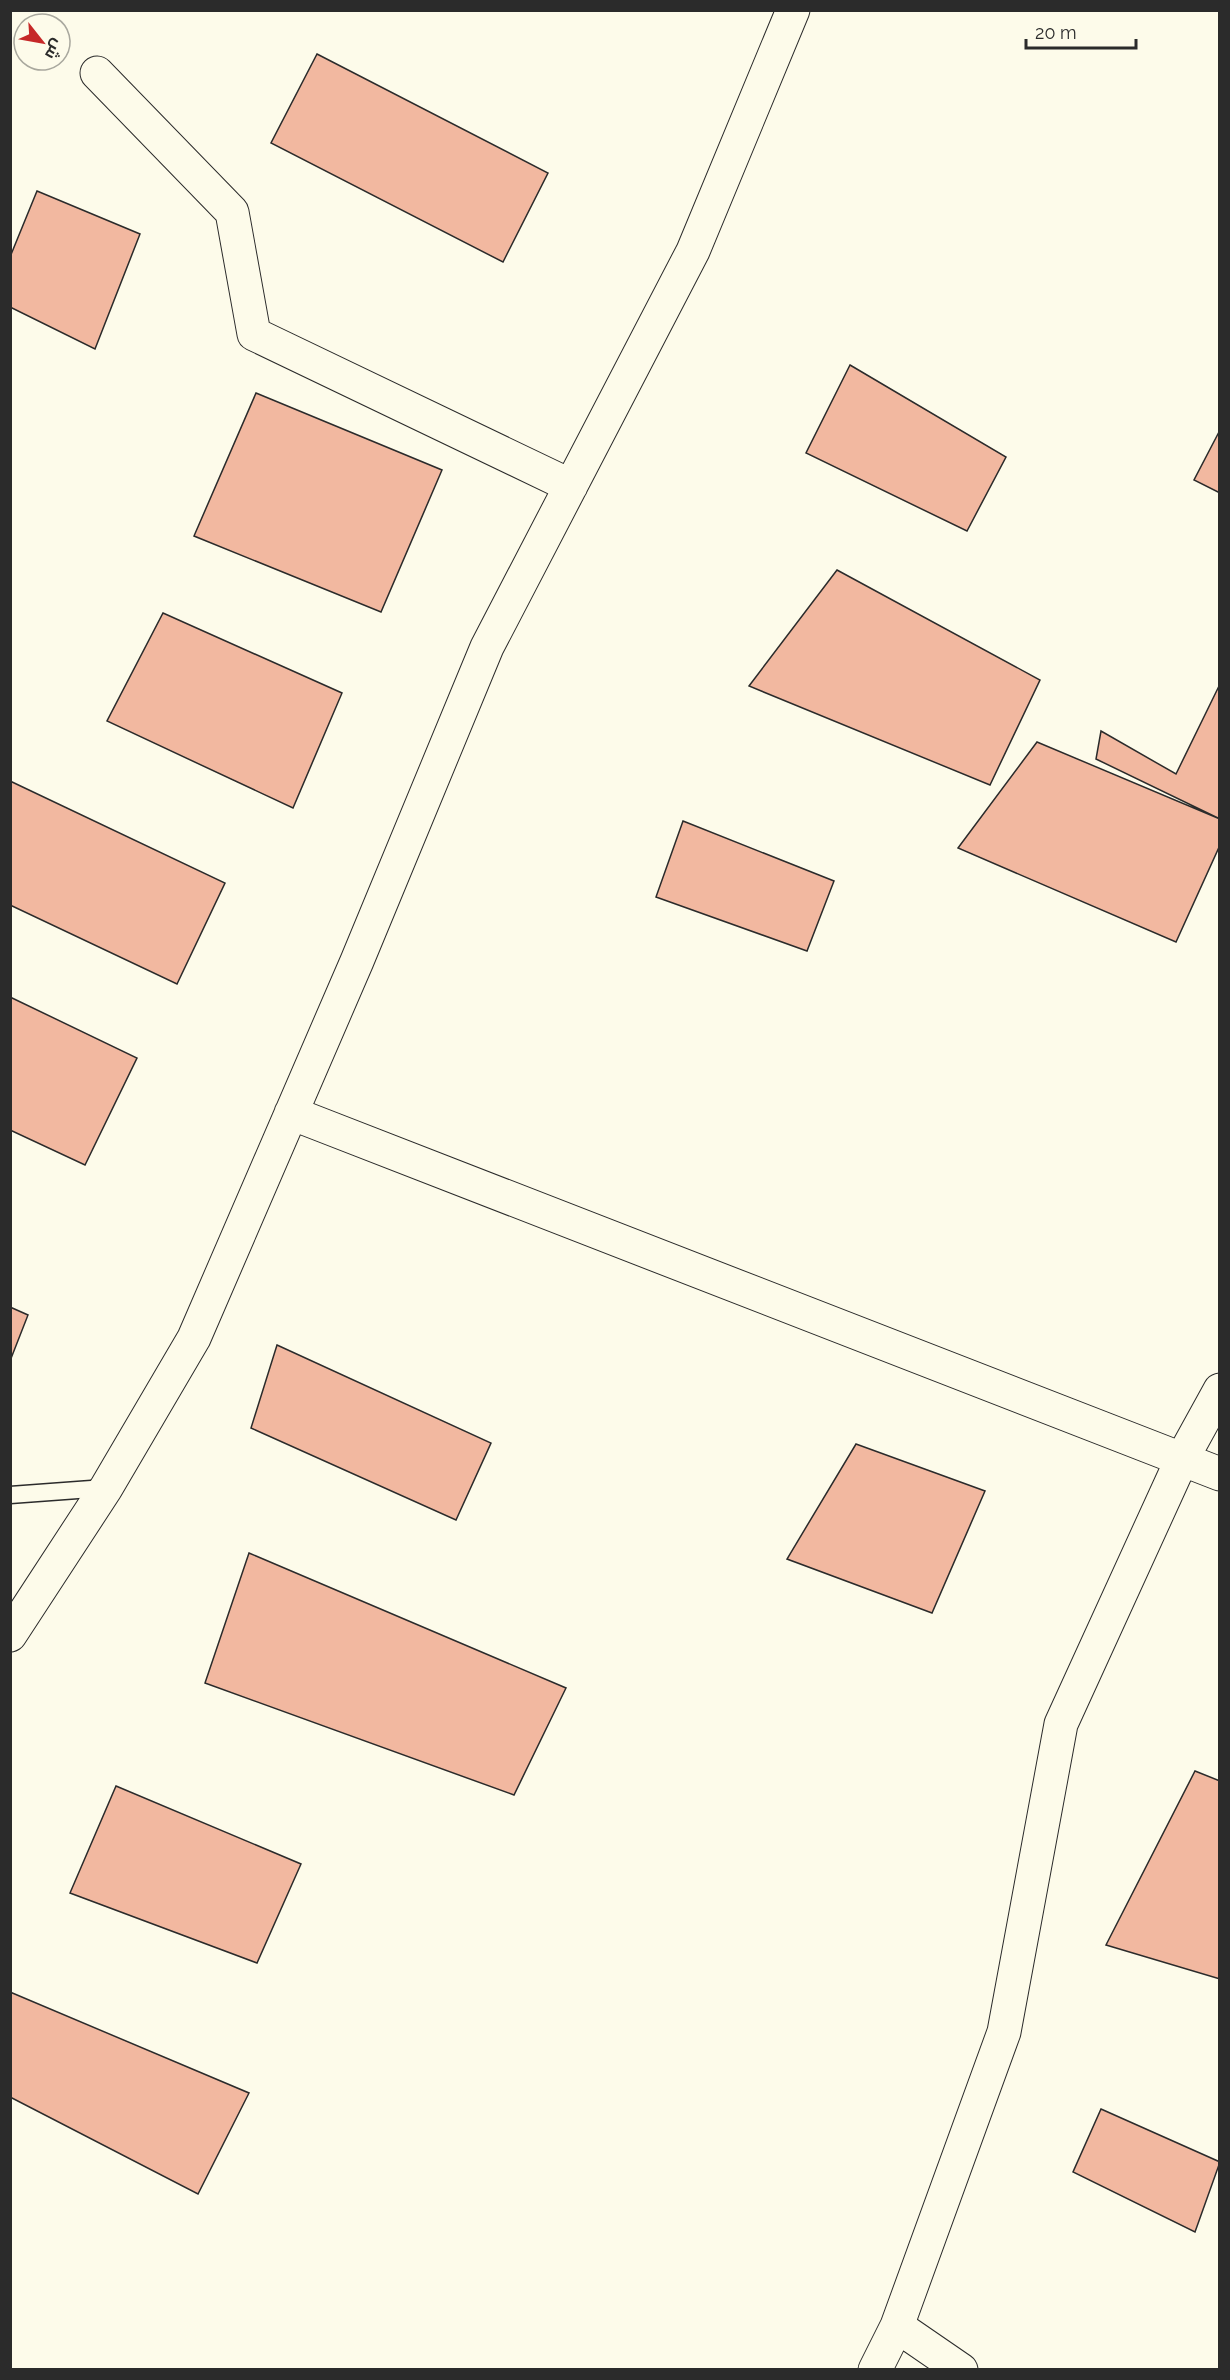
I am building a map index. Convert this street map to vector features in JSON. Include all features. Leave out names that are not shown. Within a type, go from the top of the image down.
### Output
[{"type":"street","points":[[10,1635],[106,1488],[194,1338],[357,961],[487,647],[693,251],[794,10]]},
{"type":"street","points":[[98,73],[232,212],[254,334],[571,486]]},
{"type":"street","points":[[291,1113],[1220,1474]]},
{"type":"street","points":[[875,2370],[897,2326],[1004,2032],[1061,1724],[1182,1459],[1220,1390]]},
{"type":"street","points":[[897,2326],[961,2370]]},
{"type":"lane","points":[[10,1495],[106,1488]]},
{"type":"building","points":[[317,54],[548,173],[503,262],[271,143]]},
{"type":"building","points":[[37,191],[140,234],[95,349],[10,307],[10,257]]},
{"type":"building","points":[[850,365],[1006,457],[967,531],[806,453]]},
{"type":"building","points":[[256,393],[442,470],[381,612],[194,536]]},
{"type":"building","points":[[1220,430],[1220,493],[1194,480]]},
{"type":"building","points":[[837,570],[1040,680],[990,785],[749,686]]},
{"type":"building","points":[[163,613],[342,693],[293,808],[107,721]]},
{"type":"building","points":[[1220,684],[1220,819],[1096,759],[1101,731],[1176,774]]},
{"type":"building","points":[[1037,742],[1220,819],[1220,845],[1176,942],[958,848]]},
{"type":"building","points":[[10,781],[225,883],[177,984],[10,905]]},
{"type":"building","points":[[683,821],[834,881],[807,951],[656,897]]},
{"type":"building","points":[[10,997],[137,1058],[85,1165],[10,1130]]},
{"type":"building","points":[[10,1307],[28,1315],[10,1361]]},
{"type":"building","points":[[277,1345],[491,1443],[456,1520],[251,1428]]},
{"type":"building","points":[[856,1444],[985,1491],[932,1613],[787,1559]]},
{"type":"building","points":[[249,1553],[566,1688],[514,1795],[205,1683]]},
{"type":"building","points":[[1195,1771],[1220,1781],[1220,1979],[1106,1945]]},
{"type":"building","points":[[116,1786],[301,1864],[257,1963],[70,1893]]},
{"type":"building","points":[[10,1992],[249,2093],[198,2194],[10,2097]]},
{"type":"building","points":[[1101,2109],[1220,2162],[1195,2232],[1073,2172]]}]
